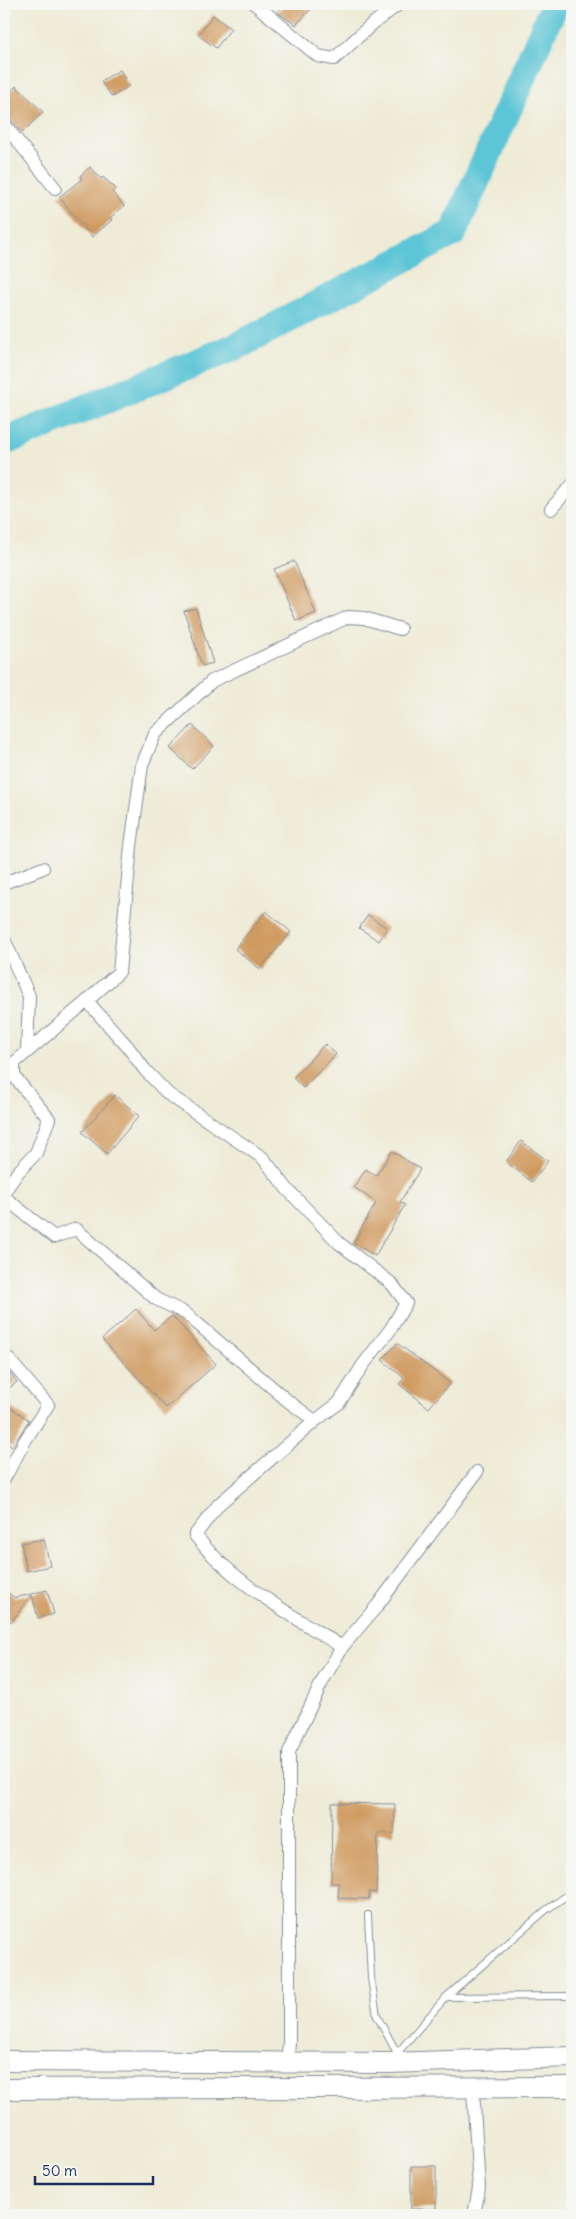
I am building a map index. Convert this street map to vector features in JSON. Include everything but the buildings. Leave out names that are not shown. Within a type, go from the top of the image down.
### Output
[{"type":"main road","points":[[4,2061],[287,2062],[393,2058],[572,2057]]},
{"type":"main road","points":[[4,2089],[473,2089],[572,2087]]},
{"type":"street","points":[[255,4],[318,56],[334,59],[371,25],[399,4]]},
{"type":"street","points":[[4,124],[55,188]]},
{"type":"street","points":[[551,509],[572,485]]},
{"type":"street","points":[[4,1192],[18,1172],[36,1153],[49,1119],[14,1076],[14,1063],[119,972],[130,846],[142,765],[155,734],[212,680],[348,617],[364,618],[400,629]]},
{"type":"street","points":[[4,883],[43,868]]},
{"type":"street","points":[[4,939],[29,996],[27,1052]]},
{"type":"street","points":[[87,1001],[128,1046],[145,1070],[168,1094],[263,1158],[288,1190],[340,1243],[392,1284],[406,1303],[390,1330],[363,1365],[339,1403],[315,1420],[219,1504],[195,1535],[210,1555],[269,1600],[342,1647]]},
{"type":"street","points":[[4,1197],[54,1237],[76,1229],[156,1299],[185,1313],[288,1400],[315,1420]]},
{"type":"street","points":[[4,1354],[48,1405],[26,1439],[4,1479]]},
{"type":"street","points":[[287,2062],[289,1752],[321,1684],[342,1647],[378,1606],[477,1472]]},
{"type":"street","points":[[473,2089],[479,2188],[474,2215]]},
{"type":"lane","points":[[368,1915],[371,1978],[377,2016],[393,2058],[446,1997],[546,1910],[572,1892]]},
{"type":"lane","points":[[446,1997],[572,1996]]},
{"type":"waterway","points":[[4,442],[239,345],[453,233],[555,4]]}]
